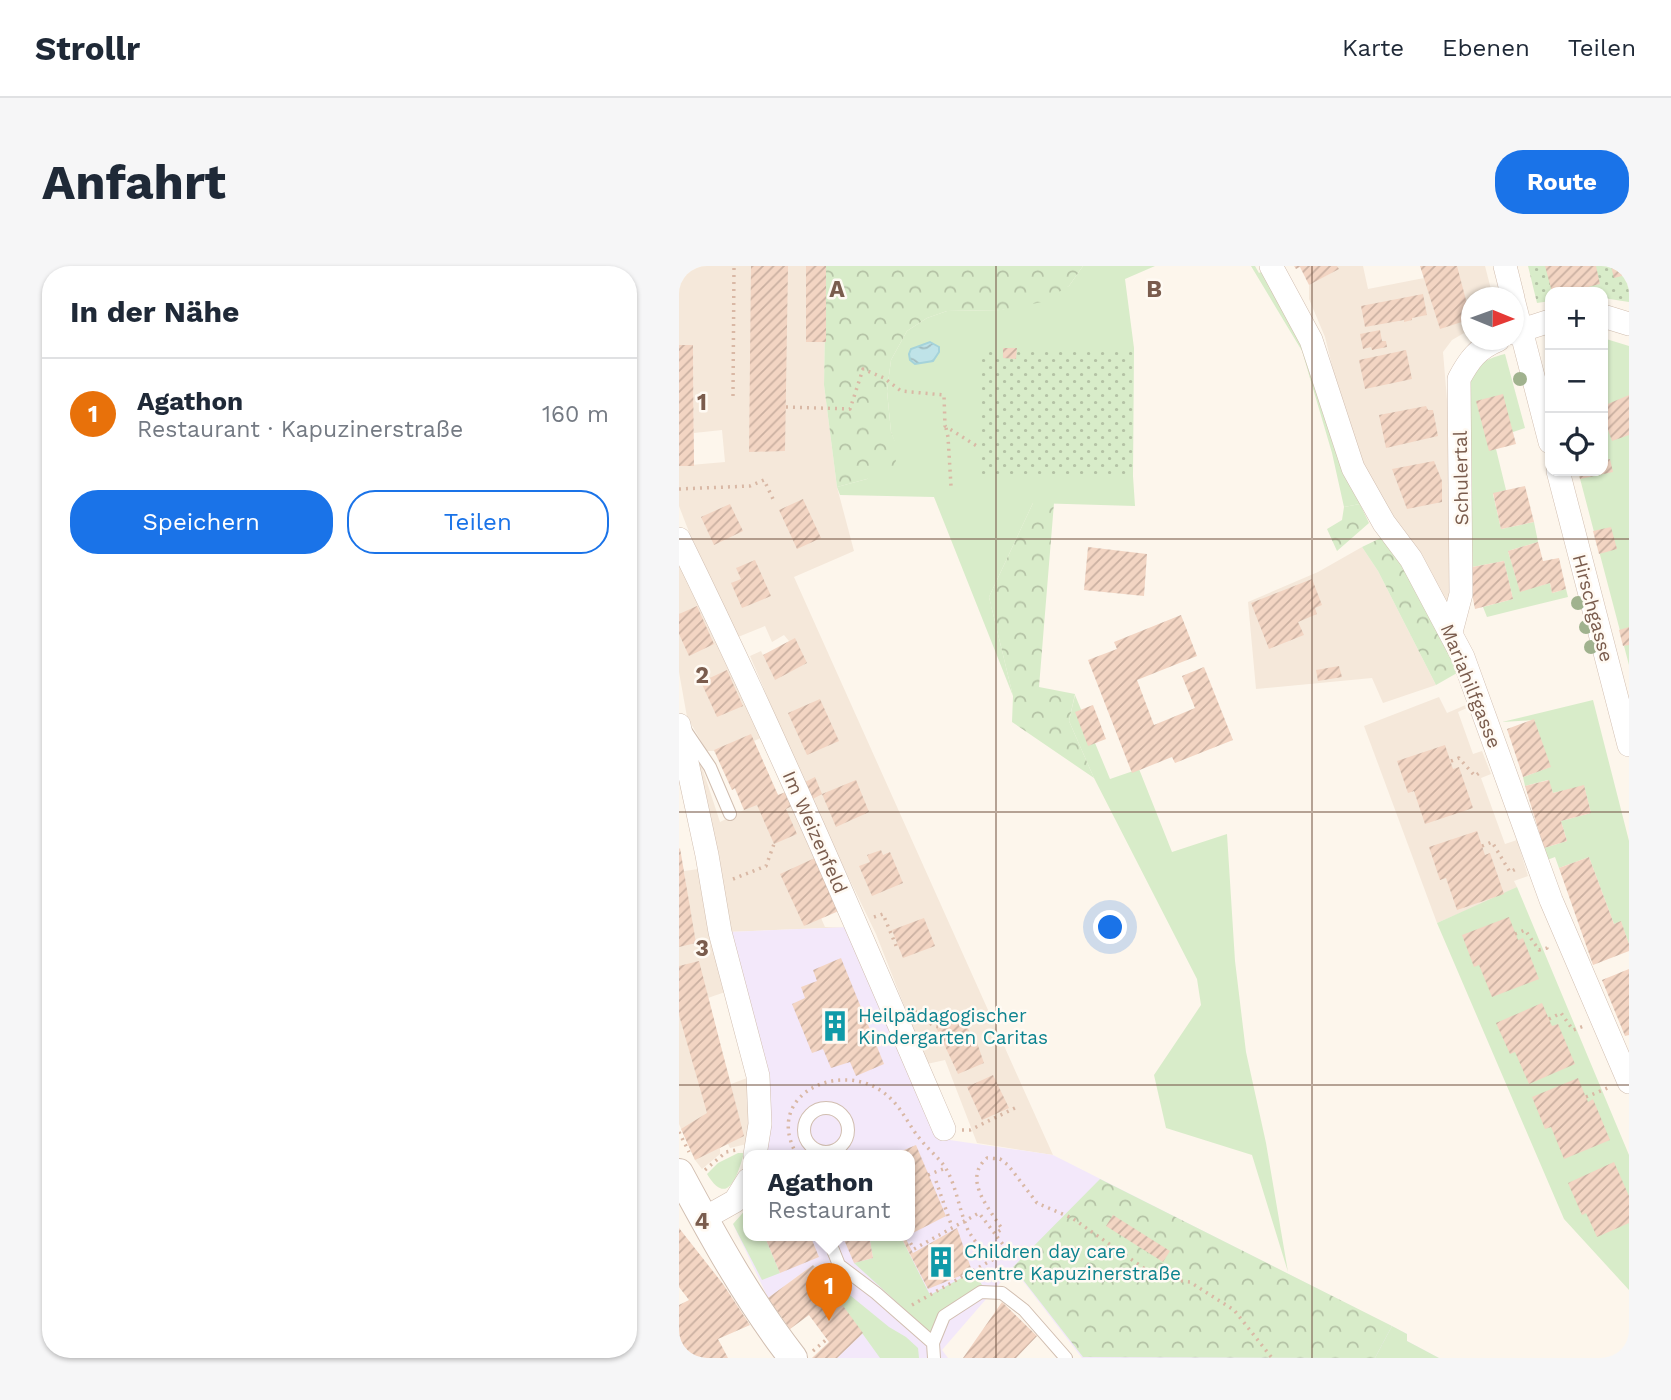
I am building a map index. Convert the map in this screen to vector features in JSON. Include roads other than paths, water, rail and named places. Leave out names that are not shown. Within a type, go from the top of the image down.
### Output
[{"type":"street","name":"Mariahilfgasse","points":[[1271,266],[1311,340],[1353,468],[1378,515],[1411,559],[1464,657],[1551,900],[1624,1083]]},
{"type":"street","points":[[1505,266],[1510,287]]},
{"type":"street","points":[[1524,329],[1545,323]]},
{"type":"street","name":"Schulertal","points":[[1451,632],[1461,594],[1459,379],[1469,360],[1481,350]]},
{"type":"street","points":[[1523,350],[1545,425]]},
{"type":"street","name":"Hirschgasse","points":[[1559,476],[1629,745]]},
{"type":"street","name":"Im Weizenfeld","points":[[679,539],[829,863],[944,1129]]},
{"type":"street","points":[[679,723],[720,932],[758,1076],[761,1107],[748,1150]]},
{"type":"street","points":[[690,1173],[703,1219],[767,1324],[793,1358]]},
{"type":"street","points":[[703,1219],[735,1201],[743,1188]]},
{"type":"lane","points":[[679,723],[710,767],[730,814]]},
{"type":"lane","points":[[829,1241],[839,1265],[933,1343]]},
{"type":"lane","points":[[934,1358],[933,1343],[944,1316],[981,1292],[1002,1293],[1024,1310],[1066,1358]]},
{"type":"water","points":[[930,342],[939,347],[933,361],[915,364],[910,360],[911,349]]},
{"type":"place","name":"Heilpädagogischer Kindergarten Caritas","points":[[835,1026]]},
{"type":"place","name":"Children day care centre Kapuzinerstraße","points":[[941,1262]]},
{"type":"place","name":"Agathon","points":[[829,1321]]}]
